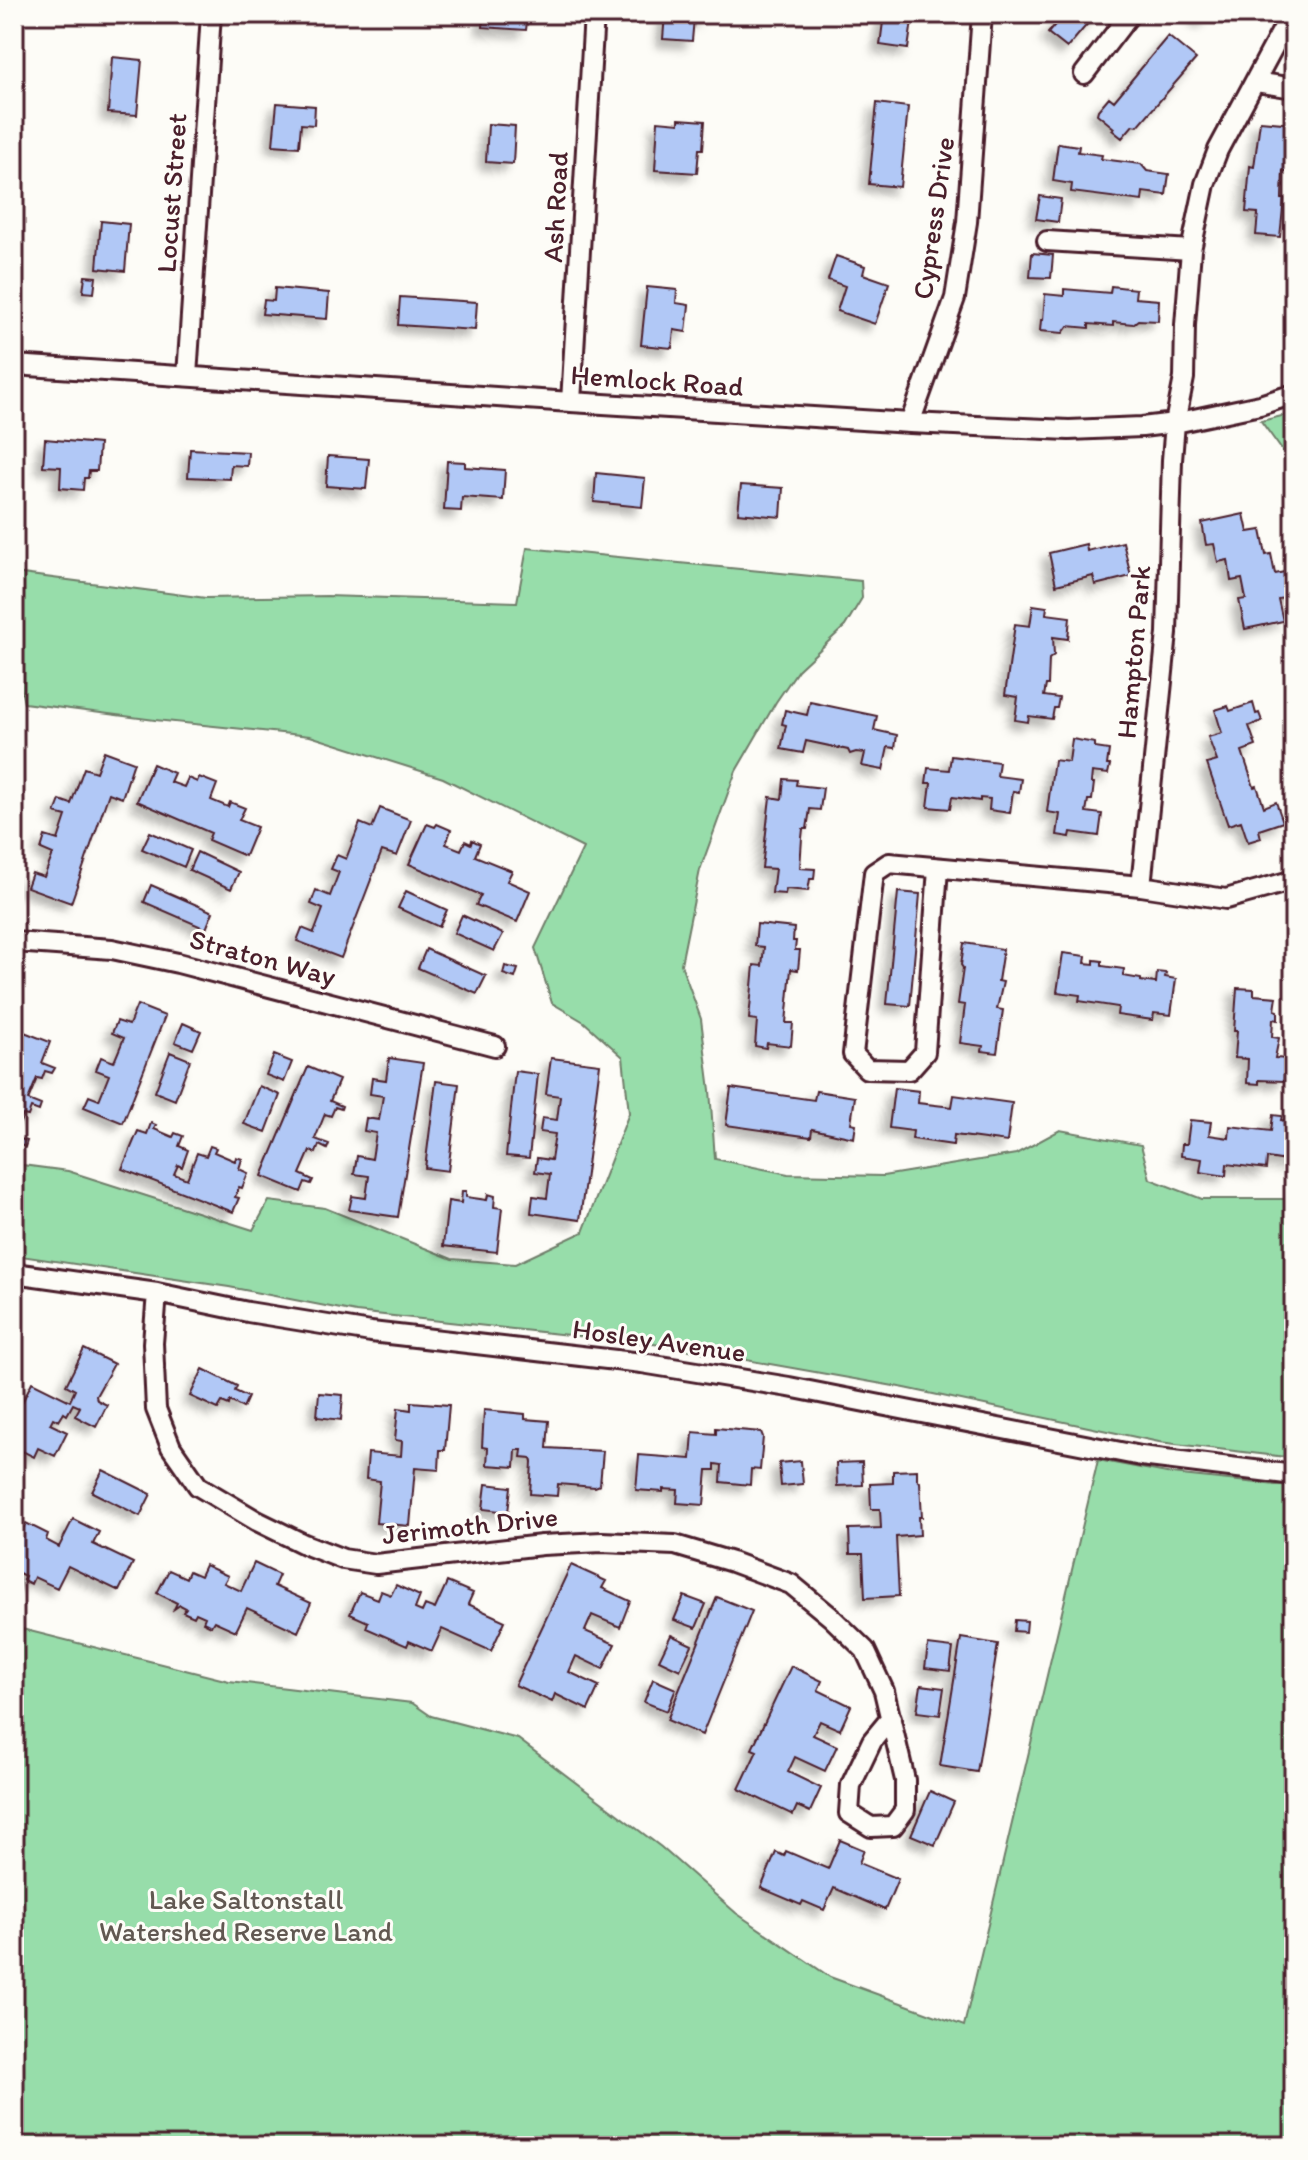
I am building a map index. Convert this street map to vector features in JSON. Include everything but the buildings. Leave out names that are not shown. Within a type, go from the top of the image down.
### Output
[{"type":"street","name":"Locust Street","points":[[187,376],[211,14]]},
{"type":"street","name":"Ash Road","points":[[571,402],[594,14]]},
{"type":"street","name":"Cypress Drive","points":[[910,423],[955,298],[967,222],[982,14]]},
{"type":"street","points":[[1084,74],[1130,14]]},
{"type":"street","name":"Hampton Park","points":[[1141,886],[1167,633],[1175,423],[1184,378],[1191,250],[1205,184],[1218,150],[1291,14]]},
{"type":"street","points":[[1256,82],[1294,88]]},
{"type":"street","points":[[1047,241],[1191,250]]},
{"type":"street","name":"Hemlock Road","points":[[14,365],[910,423],[1069,430],[1175,423],[1260,405],[1294,394]]},
{"type":"street","points":[[938,868],[925,1052],[909,1070],[867,1069],[853,1054],[874,873],[889,863],[1141,886],[1226,899],[1294,880]]},
{"type":"street","name":"Straton Way","points":[[14,942],[112,949],[178,963],[495,1046]]},
{"type":"street","name":"Hosley Avenue","points":[[14,1273],[157,1293],[371,1332],[642,1363],[760,1382],[1141,1456],[1294,1475]]},
{"type":"street","name":"Jerimoth Drive","points":[[157,1293],[153,1343],[156,1409],[171,1447],[198,1486],[257,1521],[343,1559],[376,1564],[542,1545],[602,1542],[675,1545],[791,1584],[865,1650],[884,1691],[891,1718],[905,1780],[905,1810],[893,1826],[871,1827],[849,1813],[851,1785],[872,1741],[891,1718]]},
{"type":"green space","points":[[1294,413],[1294,467],[1261,421]]},
{"type":"green space","points":[[527,548],[861,581],[862,598],[845,626],[798,670],[736,771],[700,870],[681,964],[701,1019],[715,1159],[788,1174],[883,1176],[1016,1154],[1060,1130],[1141,1145],[1150,1179],[1202,1199],[1294,1199],[1294,1458],[1159,1442],[905,1388],[662,1345],[356,1312],[229,1287],[14,1255],[14,1164],[68,1171],[253,1230],[269,1201],[325,1208],[452,1259],[515,1264],[583,1232],[629,1113],[623,1057],[584,1022],[552,1003],[535,948],[583,848],[443,778],[310,736],[24,703],[14,657],[14,573],[206,598],[327,596],[517,602]]},
{"type":"green space","name":"Lake Saltonstall Watershed Reserve Land","points":[[1098,1460],[1172,1474],[1294,1487],[1294,2146],[14,2146],[14,1627],[229,1681],[412,1703],[431,1716],[518,1739],[661,1847],[736,1913],[830,1977],[964,2026]]}]
